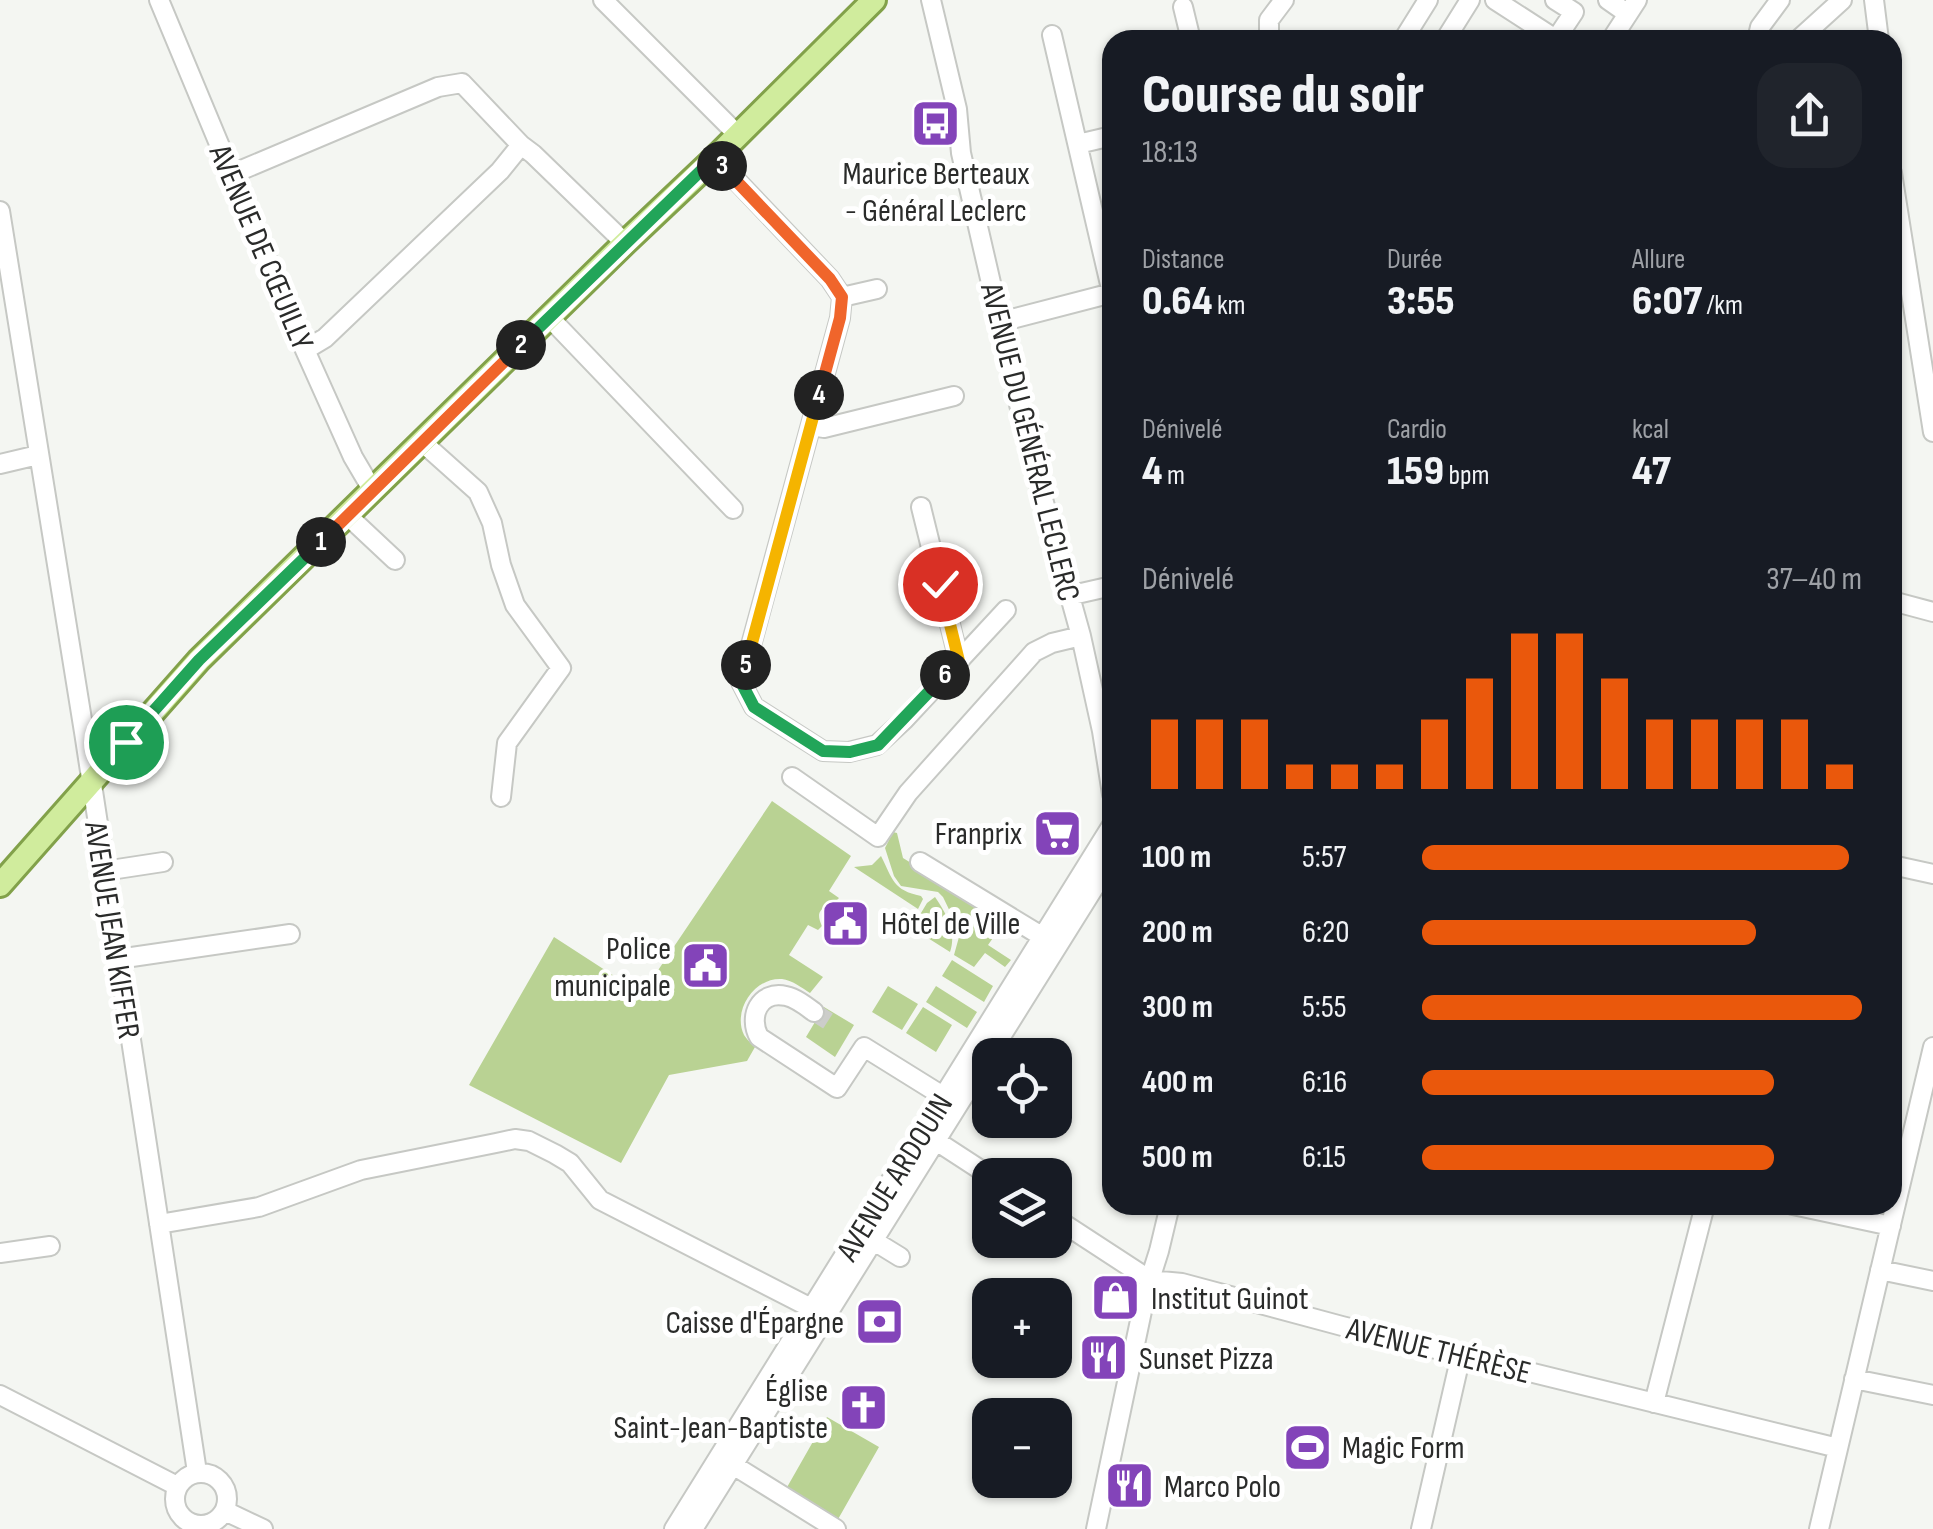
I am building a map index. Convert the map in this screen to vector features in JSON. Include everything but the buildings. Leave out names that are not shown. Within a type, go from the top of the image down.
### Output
[{"type":"main road","points":[[0,885],[199,660],[874,0]]},
{"type":"street","name":"AVENUE DE CŒUILLY","points":[[160,0],[304,350],[352,457],[373,491]]},
{"type":"street","points":[[603,0],[736,134]]},
{"type":"street","name":"AVENUE DU GÉNÉRAL LECLERC","points":[[919,0],[947,115],[961,153]]},
{"type":"street","name":"AVENUE DU GÉNÉRAL LECLERC","points":[[931,0],[956,109],[961,153],[1030,452],[1102,719]]},
{"type":"street","points":[[1269,30],[1269,20],[1284,0]]},
{"type":"street","points":[[1409,30],[1428,0]]},
{"type":"street","points":[[1451,30],[1470,0]]},
{"type":"street","points":[[1495,0],[1541,30]]},
{"type":"street","points":[[1556,0],[1574,12],[1562,30]]},
{"type":"street","points":[[1608,0],[1632,7],[1618,30]]},
{"type":"street","points":[[1760,30],[1780,0]]},
{"type":"street","points":[[1809,30],[1842,0]]},
{"type":"street","points":[[1874,0],[1874,30]]},
{"type":"street","points":[[1184,7],[1189,30]]},
{"type":"street","points":[[1052,35],[1102,249]]},
{"type":"street","points":[[232,174],[438,87],[462,83],[624,243]]},
{"type":"street","points":[[1078,144],[1102,138]]},
{"type":"street","points":[[304,350],[325,338],[522,146]]},
{"type":"street","points":[[714,158],[830,279],[842,297],[840,318],[741,682],[754,707],[823,751],[850,752],[878,745],[1006,610]]},
{"type":"street","name":"AVENUE JEAN KIFFER","points":[[0,211],[197,1472]]},
{"type":"street","points":[[1902,256],[1933,432]]},
{"type":"street","points":[[842,297],[877,289]]},
{"type":"street","points":[[1000,322],[1102,296]]},
{"type":"street","points":[[550,317],[734,509]]},
{"type":"street","points":[[811,426],[824,428],[954,396]]},
{"type":"street","points":[[422,442],[478,492],[492,524],[514,605],[560,668],[507,743],[500,797]]},
{"type":"street","points":[[0,464],[38,456]]},
{"type":"street","points":[[921,507],[959,661]]},
{"type":"street","points":[[348,516],[395,560]]},
{"type":"street","points":[[1068,596],[1102,588]]},
{"type":"street","points":[[1902,604],[1933,612]]},
{"type":"street","points":[[792,776],[878,837],[908,793],[1034,652],[1081,636]]},
{"type":"street","name":"AVENUE ARDOUIN","points":[[951,1101],[1102,840]]},
{"type":"street","points":[[104,870],[163,862]]},
{"type":"street","points":[[920,862],[1042,938]]},
{"type":"street","points":[[1902,867],[1933,874]]},
{"type":"street","name":"AVENUE ARDOUIN","points":[[674,1529],[813,1309],[1102,874]]},
{"type":"street","points":[[118,959],[290,934]]},
{"type":"street","points":[[814,1012],[784,995],[765,999],[757,1007],[754,1028],[759,1038],[837,1088],[864,1046],[951,1101]]},
{"type":"street","points":[[1902,1176],[1933,1047]]},
{"type":"street","points":[[929,1136],[972,1164]]},
{"type":"street","name":"AVENUE ARDOUIN","points":[[693,1529],[874,1241],[929,1136]]},
{"type":"street","points":[[159,1224],[259,1206],[361,1170],[496,1143],[529,1141],[570,1164],[600,1200],[813,1309]]},
{"type":"street","points":[[1096,1529],[1146,1292],[1167,1215]]},
{"type":"street","points":[[1654,1403],[1702,1215]]},
{"type":"street","points":[[1840,1215],[1890,1226]]},
{"type":"street","points":[[1818,1529],[1893,1215]]},
{"type":"street","name":"AVENUE THÉRÈSE","points":[[1072,1229],[1150,1280],[1182,1283],[1838,1448]]},
{"type":"street","points":[[874,1241],[900,1257]]},
{"type":"street","points":[[0,1253],[50,1246]]},
{"type":"street","points":[[1880,1270],[1933,1281]]},
{"type":"street","points":[[1420,1529],[1461,1355]]},
{"type":"street","points":[[1854,1379],[1933,1395]]},
{"type":"street","points":[[0,1395],[177,1486]]},
{"type":"street","points":[[734,1465],[836,1529]]},
{"type":"street","points":[[197,1472],[214,1475],[227,1494],[225,1510],[206,1527],[187,1522],[174,1501],[177,1486],[197,1472]]},
{"type":"street","points":[[225,1510],[263,1529]]},
{"type":"green space","points":[[772,801],[851,856],[829,891],[839,898],[819,915],[822,926],[818,930],[808,925],[789,955],[823,977],[810,993],[782,979],[755,989],[741,1015],[744,1035],[755,1047],[747,1061],[669,1075],[621,1163],[469,1085],[554,937],[642,994]]},
{"type":"green space","points":[[893,832],[897,833],[903,858],[979,905],[976,911],[995,935],[988,945],[1011,960],[1005,967],[985,953],[974,967],[954,955],[959,937],[943,897],[938,892],[901,886],[894,876],[885,848]]},
{"type":"green space","points":[[881,856],[899,887],[921,896],[918,909],[854,867],[872,865]]},
{"type":"green space","points":[[935,897],[951,930],[950,952],[912,928]]},
{"type":"green space","points":[[952,960],[993,986],[984,1002],[942,976]]},
{"type":"green space","points":[[888,986],[918,1004],[902,1030],[872,1012]]},
{"type":"green space","points":[[936,986],[977,1012],[967,1028],[926,1002]]},
{"type":"green space","points":[[824,1007],[854,1025],[835,1057],[806,1037]]},
{"type":"green space","points":[[923,1007],[952,1025],[936,1052],[906,1033]]},
{"type":"green space","points":[[827,1417],[879,1447],[837,1521],[786,1489]]},
{"type":"tunnel","points":[[814,1012],[828,1021]]},
{"type":"place","name":"Maurice Berteaux - Général Leclerc","points":[[936,123]]},
{"type":"place","name":"Franprix","points":[[1057,833]]},
{"type":"place","name":"Hôtel de Ville","points":[[846,923]]},
{"type":"place","name":"Police municipale","points":[[706,966]]},
{"type":"place","name":"Institut Guinot","points":[[1116,1298]]},
{"type":"place","name":"Caisse d'Épargne","points":[[879,1322]]},
{"type":"place","name":"Sunset Pizza","points":[[1104,1358]]},
{"type":"place","name":"Église Saint-Jean-Baptiste","points":[[863,1408]]},
{"type":"place","name":"Magic Form","points":[[1307,1447]]},
{"type":"place","name":"Marco Polo","points":[[1129,1486]]},
{"type":"route","points":[[126,742],[199,660],[714,158],[830,279],[842,297],[840,318],[741,682],[754,707],[823,751],[850,752],[878,745],[959,661],[940,584]]}]
